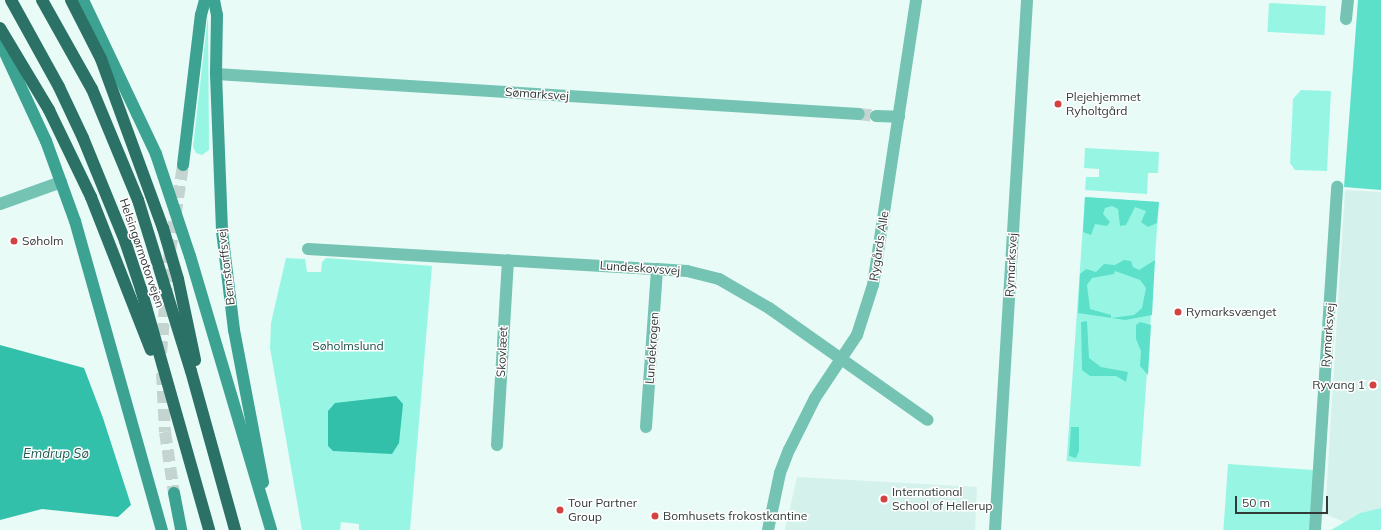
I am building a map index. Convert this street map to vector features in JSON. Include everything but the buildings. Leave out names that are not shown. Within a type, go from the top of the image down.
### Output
[{"type":"highway","name":"Helsingørmotorvejen","points":[[11,0],[59,87],[105,190],[141,288],[180,422],[209,530]]},
{"type":"highway","name":"Helsingørmotorvejen","points":[[42,0],[92,89],[138,200],[167,292],[235,530]]},
{"type":"highway","points":[[71,0],[101,59],[163,228],[178,279],[215,458]]},
{"type":"highway","points":[[0,28],[48,110],[91,197],[180,422]]},
{"type":"street","points":[[83,0],[156,154],[190,256],[271,530]]},
{"type":"street","points":[[183,166],[201,15],[205,0]]},
{"type":"street","name":"Bernstorffsvej","points":[[214,0],[217,15],[216,74],[218,181],[227,281],[271,530]]},
{"type":"street","name":"Rygårds Alle","points":[[768,530],[782,471],[815,398],[857,335],[873,285],[916,0]]},
{"type":"street","name":"Rymarksvej","points":[[995,530],[1027,0]]},
{"type":"street","points":[[1346,19],[1348,0]]},
{"type":"street","points":[[0,42],[30,102],[61,182],[88,265],[162,530]]},
{"type":"street","name":"Sømarksvej","points":[[216,74],[859,114]]},
{"type":"street","points":[[876,116],[899,117]]},
{"type":"street","points":[[0,204],[61,182]]},
{"type":"street","name":"Rymarksvej","points":[[1315,530],[1337,187]]},
{"type":"street","name":"Lundeskovsvej","points":[[308,249],[687,271],[719,279],[769,308],[928,420]]},
{"type":"street","name":"Skovlæet","points":[[497,445],[508,260]]},
{"type":"street","name":"Lundekrogen","points":[[646,427],[657,269]]},
{"type":"street","points":[[174,493],[181,530]]},
{"type":"shaded area","points":[[1358,0],[1381,0],[1381,190],[1344,187]]},
{"type":"shaded area","points":[[1345,190],[1381,192],[1381,508],[1360,513],[1344,522],[1325,514]]},
{"type":"shaded area","points":[[1085,197],[1159,202],[1157,223],[1148,227],[1141,222],[1146,211],[1135,207],[1126,225],[1120,226],[1118,209],[1112,206],[1105,208],[1103,214],[1110,222],[1107,226],[1095,224],[1091,235],[1083,232]]},
{"type":"shaded area","points":[[1124,260],[1131,261],[1133,267],[1139,270],[1155,260],[1152,315],[1125,320],[1111,318],[1078,313],[1080,274],[1086,269],[1096,272],[1104,264],[1115,265]],"holes":[[[1115,271],[1140,280],[1146,288],[1142,308],[1134,315],[1111,318],[1111,315],[1090,309],[1087,285],[1092,278],[1114,274]]]},
{"type":"shaded area","points":[[1087,321],[1089,358],[1101,367],[1128,372],[1126,382],[1116,376],[1090,376],[1082,370],[1081,322]]},
{"type":"shaded area","points":[[1140,322],[1151,325],[1148,375],[1140,366],[1141,351],[1136,339],[1136,325]]},
{"type":"shaded area","points":[[1071,427],[1079,427],[1079,451],[1076,458],[1069,456]]},
{"type":"shaded area","name":"International School of Hellerup","points":[[797,477],[977,487],[975,530],[785,530]]},
{"type":"green space","points":[[1269,3],[1326,6],[1324,35],[1267,32]]},
{"type":"green space","points":[[208,15],[209,150],[202,155],[196,153],[193,147]]},
{"type":"green space","points":[[1301,90],[1331,91],[1327,171],[1295,170],[1290,163],[1293,99]]},
{"type":"green space","points":[[1085,148],[1159,152],[1158,173],[1148,173],[1147,194],[1085,190],[1086,177],[1099,177],[1099,169],[1084,168]]},
{"type":"green space","points":[[1085,197],[1159,202],[1140,467],[1067,461]]},
{"type":"green space","name":"Søholmslund","points":[[286,258],[305,259],[307,272],[321,272],[322,262],[326,258],[432,266],[410,530],[359,530],[359,524],[341,522],[340,530],[302,530],[270,348],[271,323]]},
{"type":"green space","points":[[1228,464],[1314,470],[1310,530],[1223,530]]},
{"type":"green space","points":[[1381,508],[1381,530],[1331,530],[1360,513]]},
{"type":"water","name":"Emdrup Sø","points":[[0,345],[84,368],[103,418],[131,505],[118,517],[42,509],[0,520]]},
{"type":"water","points":[[396,396],[403,404],[399,443],[392,454],[333,451],[328,446],[328,411],[335,403]]},
{"type":"tunnel","points":[[859,114],[876,116]]},
{"type":"tunnel","points":[[161,353],[170,251],[183,165]]},
{"type":"tunnel","points":[[162,373],[165,432],[174,493]]},
{"type":"place","name":"Plejehjemmet Ryholtgård","points":[[1058,104]]},
{"type":"place","name":"Søholm","points":[[14,241]]},
{"type":"place","name":"Rymarksvænget","points":[[1178,312]]},
{"type":"place","name":"Ryvang 1","points":[[1373,385]]},
{"type":"place","name":"International School of Hellerup","points":[[884,499]]},
{"type":"place","name":"Tour Partner Group","points":[[560,510]]},
{"type":"place","name":"Bomhusets frokostkantine","points":[[655,516]]}]
